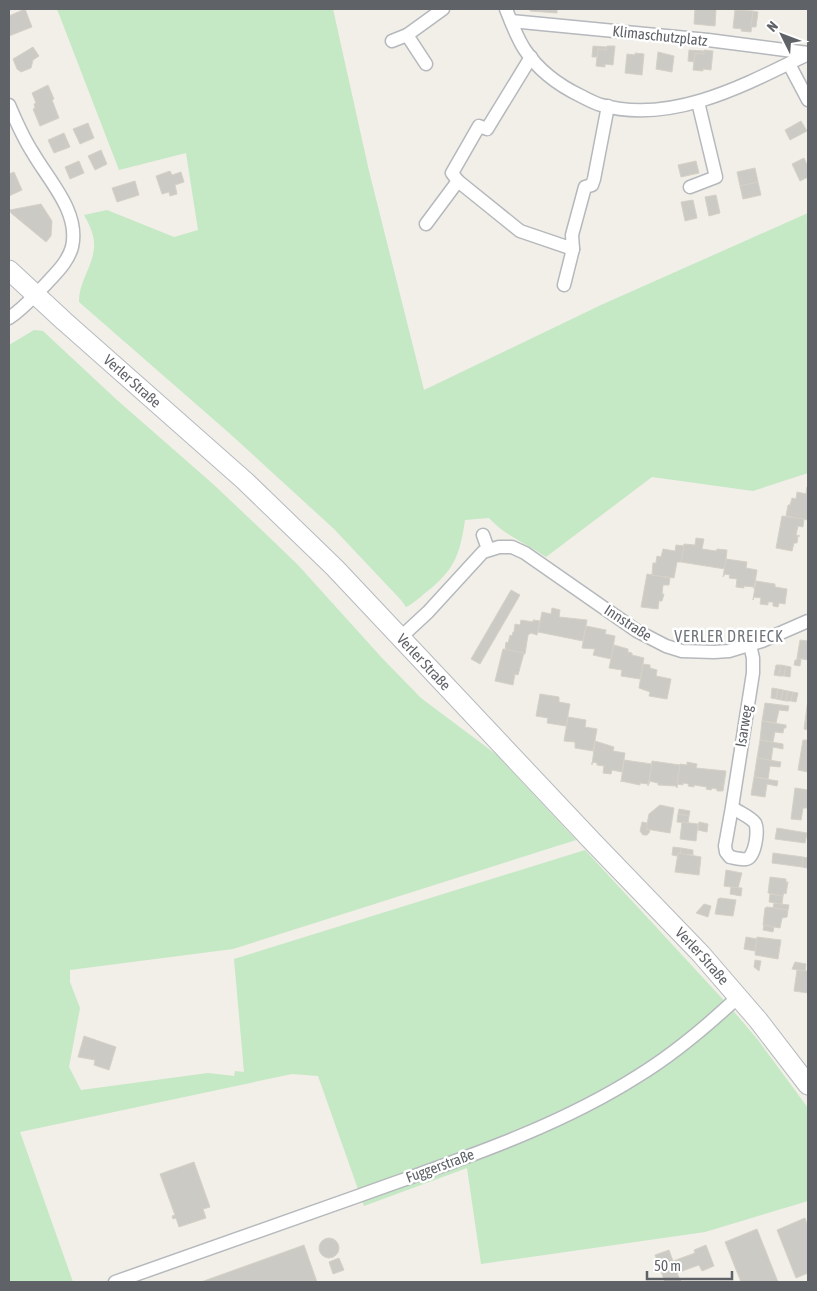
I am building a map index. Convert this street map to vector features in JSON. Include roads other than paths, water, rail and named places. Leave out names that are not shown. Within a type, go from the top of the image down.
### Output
[{"type":"main road","name":"Verler Straße","points":[[9,270],[269,503],[348,581],[701,954],[808,1085]]},
{"type":"street","points":[[392,41],[407,35],[443,9]]},
{"type":"street","points":[[506,9],[524,50],[545,74],[566,88],[601,105],[632,110],[674,108],[716,97],[808,54]]},
{"type":"street","name":"Klimaschutzplatz","points":[[511,21],[708,40],[808,54]]},
{"type":"street","points":[[407,35],[426,64]]},
{"type":"street","points":[[531,57],[487,128],[479,126],[452,173],[458,181],[520,231],[572,249]]},
{"type":"street","points":[[789,64],[808,100]]},
{"type":"street","points":[[690,187],[716,177],[698,102]]},
{"type":"street","points":[[9,105],[33,154],[66,207],[73,230],[73,240],[68,256],[57,272],[9,318]]},
{"type":"street","points":[[564,285],[572,249],[572,236],[585,187],[592,184],[594,179],[608,106]]},
{"type":"street","points":[[426,224],[458,181]]},
{"type":"street","points":[[401,638],[428,612],[477,558],[488,549],[483,535]]},
{"type":"street","name":"Innstraße","points":[[488,549],[512,547],[525,553],[637,631],[666,646],[682,650],[714,652],[750,645],[808,621]]},
{"type":"street","name":"Isarweg","points":[[732,808],[754,673],[750,645]]},
{"type":"street","name":"Fuggerstraße","points":[[115,1282],[531,1132],[571,1113],[637,1077],[689,1040],[738,997]]},
{"type":"district","name":"VERLER DREIECK","points":[[729,636]]}]
